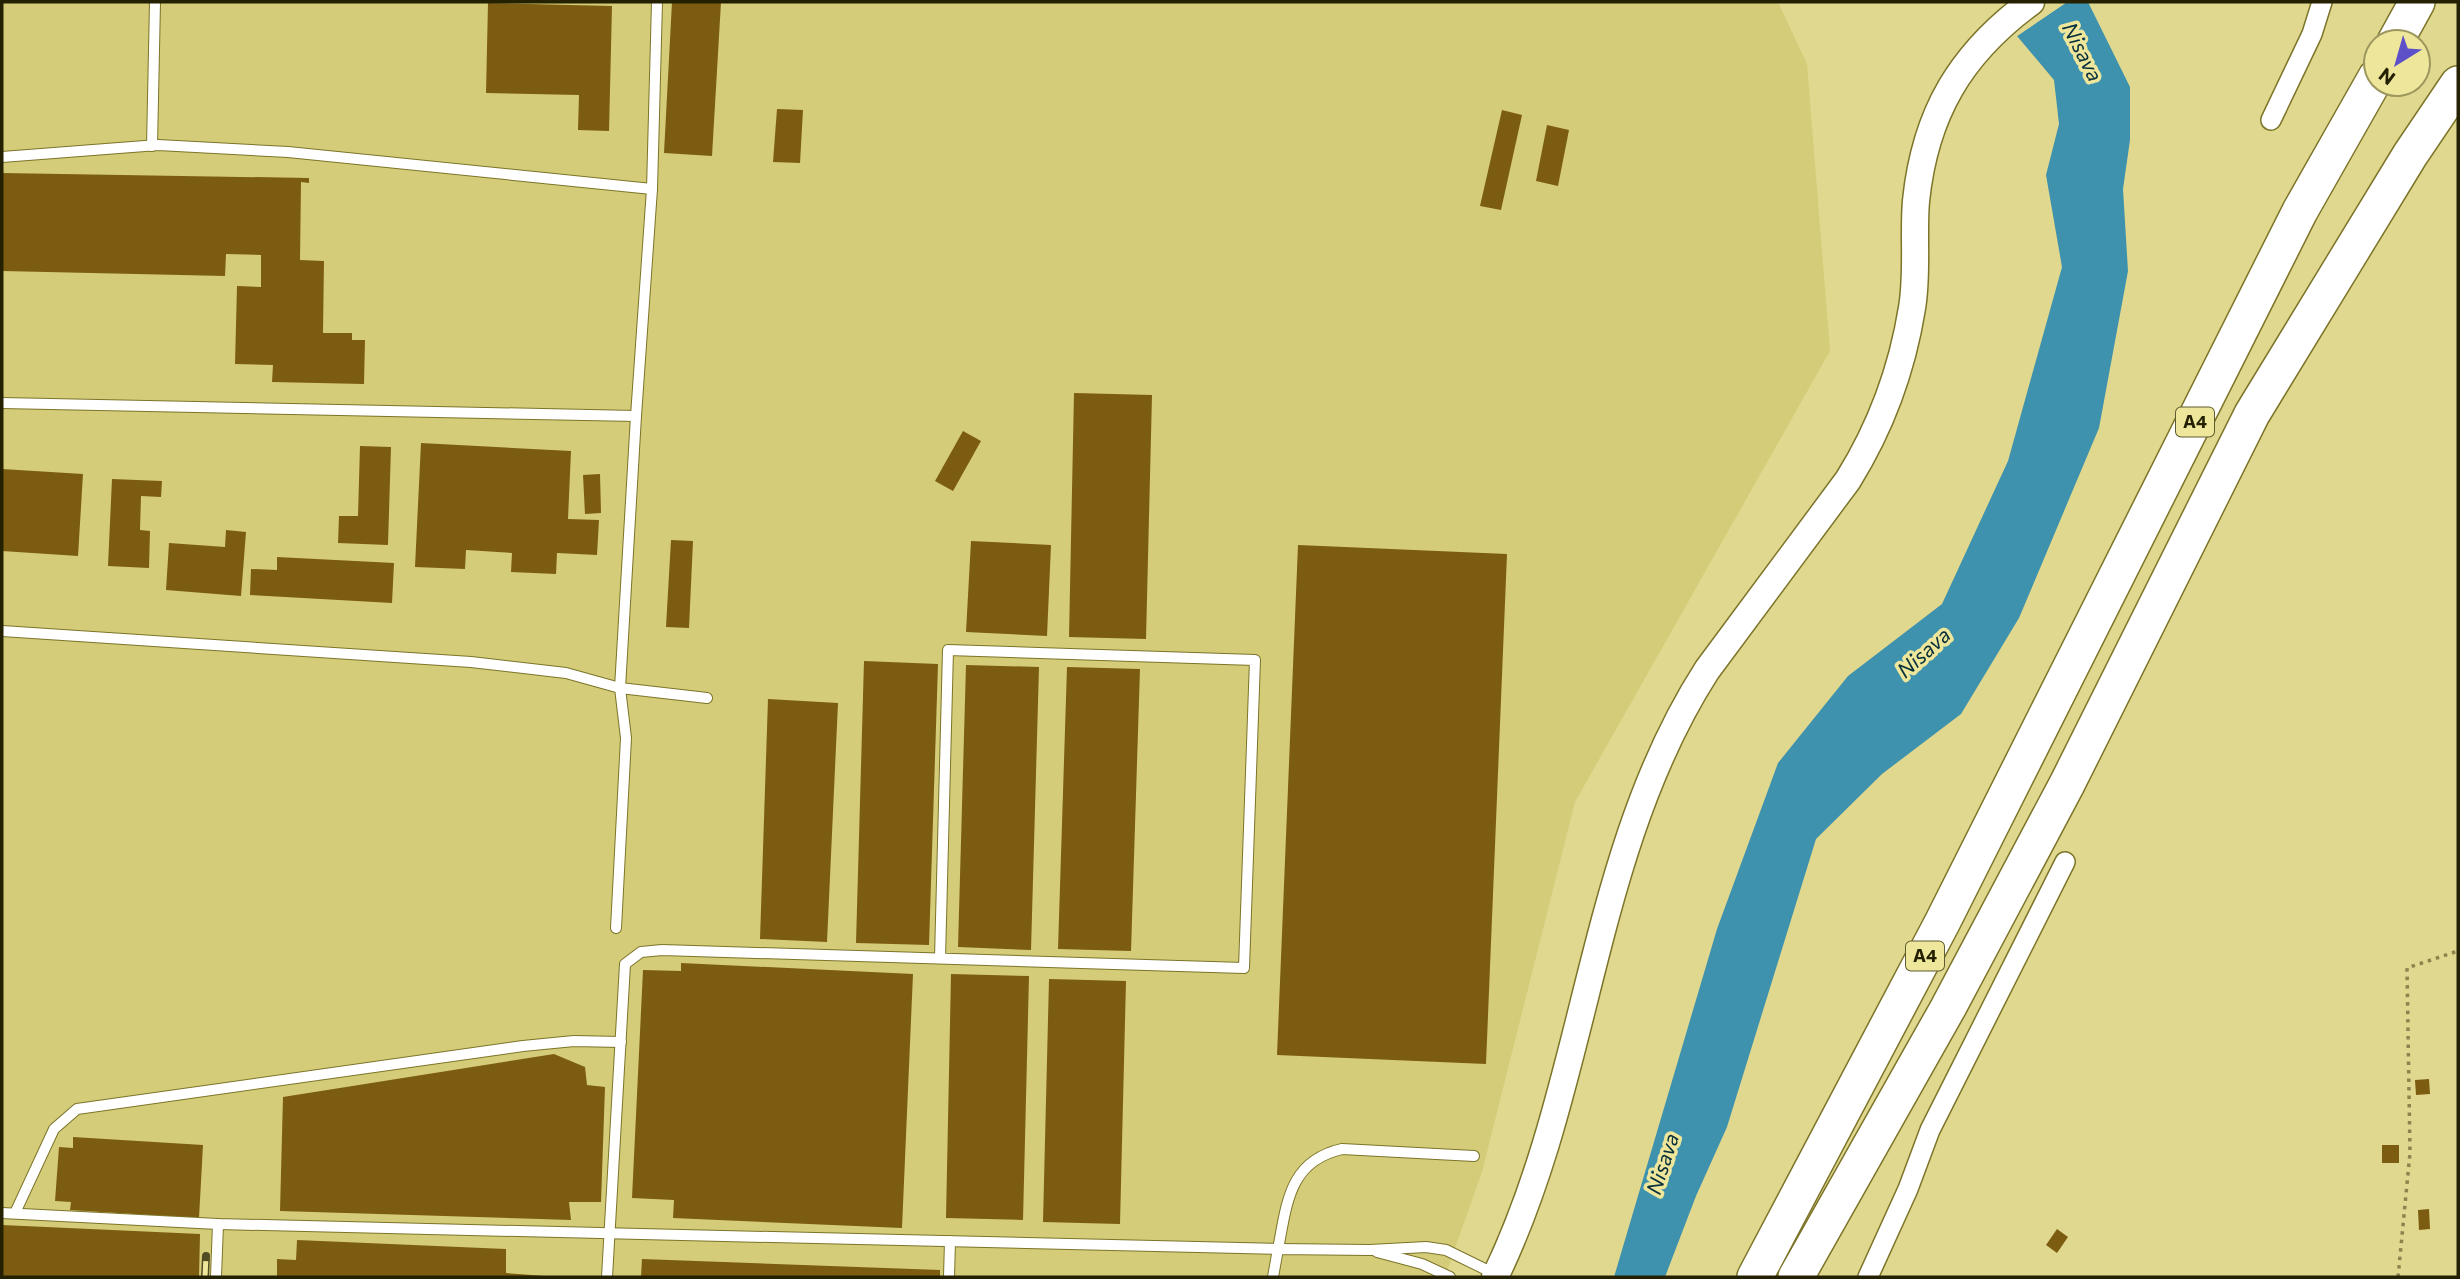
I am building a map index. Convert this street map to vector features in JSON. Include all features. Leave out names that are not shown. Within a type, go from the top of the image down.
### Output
[{"type":"highway","points":[[2403,28],[2417,2]]},
{"type":"highway","name":"A4","points":[[1796,1277],[1948,1007],[2060,796],[2252,414],[2410,155],[2458,84]]},
{"type":"highway","name":"A4","points":[[1755,1277],[1942,923],[2301,211],[2364,98]]},
{"type":"main road","points":[[1495,1276],[1519,1221],[1556,1112],[1624,853],[1659,760],[1689,698],[1707,670],[1848,480],[1866,450],[1892,390],[1913,305],[1916,201],[1929,134],[1940,104],[1968,59],[2031,2]]},
{"type":"street","points":[[2271,120],[2312,34],[2322,2]]},
{"type":"street","points":[[1868,1277],[1930,1130],[2065,862]]},
{"type":"lane","points":[[152,146],[155,2]]},
{"type":"lane","points":[[616,928],[626,738],[620,688],[652,189],[657,2]]},
{"type":"lane","points":[[2,157],[152,146],[288,152],[652,189]]},
{"type":"lane","points":[[2,403],[636,416]]},
{"type":"lane","points":[[2,631],[471,662],[566,673],[620,688],[707,698]]},
{"type":"lane","points":[[607,1277],[625,964],[641,952],[663,950],[1244,968],[1255,660],[948,650],[940,958]]},
{"type":"lane","points":[[15,1213],[54,1129],[77,1109],[523,1046],[574,1041],[621,1042]]},
{"type":"lane","points":[[1273,1277],[1291,1191],[1302,1169],[1321,1153],[1342,1149],[1475,1156]]},
{"type":"lane","points":[[2,1213],[218,1224],[609,1235],[1278,1250],[1370,1250],[1409,1246],[1446,1250],[1495,1276]]},
{"type":"lane","points":[[216,1277],[218,1224]]},
{"type":"lane","points":[[948,1277],[950,1241]]},
{"type":"lane","points":[[1370,1250],[1422,1264],[1450,1277]]},
{"type":"path","points":[[2398,1277],[2410,1153],[2407,968],[2458,951]]},
{"type":"shaded area","points":[[2,2],[1778,2],[1807,64],[1830,351],[1575,802],[1482,1172],[1445,1277],[2,1277]]},
{"type":"water","name":"Nisava","points":[[2067,2],[2088,2],[2130,87],[2130,140],[2123,189],[2128,271],[2099,428],[2019,618],[1961,714],[1882,774],[1816,839],[1727,1127],[1696,1196],[1665,1277],[1614,1277],[1717,929],[1778,763],[1848,676],[1942,604],[2008,461],[2062,267],[2046,175],[2059,124],[2054,80],[2017,36]]},
{"type":"pier","points":[[2060,2],[2067,2],[2014,38],[2015,34]]},
{"type":"building","points":[[672,2],[721,2],[712,156],[664,153]]},
{"type":"building","points":[[488,3],[612,6],[609,131],[578,130],[579,95],[486,93]]},
{"type":"building","points":[[777,109],[803,110],[800,163],[773,162]]},
{"type":"building","points":[[1502,110],[1522,115],[1501,210],[1480,206]]},
{"type":"building","points":[[1547,125],[1569,130],[1558,186],[1536,181]]},
{"type":"building","points":[[2,173],[309,178],[309,183],[301,182],[300,260],[324,261],[323,333],[352,333],[352,340],[365,340],[364,384],[272,382],[273,365],[235,364],[237,286],[261,287],[261,255],[226,254],[225,276],[2,271]]},
{"type":"building","points":[[1074,393],[1152,395],[1146,639],[1069,637]]},
{"type":"building","points":[[963,431],[981,441],[953,491],[935,481]]},
{"type":"building","points":[[421,443],[571,451],[568,519],[599,520],[597,555],[557,553],[556,574],[511,572],[512,553],[466,550],[465,569],[415,567]]},
{"type":"building","points":[[360,446],[391,447],[388,545],[338,543],[339,516],[358,516]]},
{"type":"building","points":[[2,469],[83,474],[78,556],[2,551]]},
{"type":"building","points":[[600,474],[601,513],[585,514],[583,475]]},
{"type":"building","points":[[112,479],[162,481],[161,497],[141,496],[140,530],[150,531],[149,568],[108,566]]},
{"type":"building","points":[[226,530],[246,532],[241,596],[166,590],[169,543],[225,547]]},
{"type":"building","points":[[671,540],[693,541],[689,628],[666,627]]},
{"type":"building","points":[[971,541],[1051,545],[1047,636],[966,632]]},
{"type":"building","points":[[1298,545],[1507,554],[1486,1064],[1277,1055]]},
{"type":"building","points":[[277,557],[394,563],[392,603],[250,595],[251,569],[277,570]]},
{"type":"building","points":[[864,661],[938,664],[929,945],[856,943]]},
{"type":"building","points":[[966,665],[1039,667],[1031,950],[958,947]]},
{"type":"building","points":[[1067,667],[1140,669],[1131,951],[1058,949]]},
{"type":"building","points":[[768,699],[838,703],[827,942],[760,939]]},
{"type":"building","points":[[681,963],[913,974],[902,1228],[673,1218],[674,1200],[632,1198],[643,970],[681,971]]},
{"type":"building","points":[[951,974],[1029,976],[1023,1220],[946,1218]]},
{"type":"building","points":[[1049,979],[1126,981],[1120,1224],[1043,1222]]},
{"type":"building","points":[[554,1054],[585,1067],[587,1085],[605,1087],[601,1202],[569,1202],[571,1220],[280,1211],[283,1097]]},
{"type":"building","points":[[2429,1079],[2430,1094],[2416,1095],[2415,1080]]},
{"type":"building","points":[[73,1137],[203,1145],[199,1218],[70,1210],[71,1202],[55,1201],[59,1147],[73,1148]]},
{"type":"building","points":[[2382,1145],[2399,1145],[2399,1163],[2382,1163]]},
{"type":"building","points":[[2429,1209],[2430,1229],[2419,1230],[2418,1210]]},
{"type":"building","points":[[2,1225],[200,1234],[199,1277],[2,1277]]},
{"type":"building","points":[[2057,1229],[2068,1237],[2057,1253],[2046,1245]]},
{"type":"building","points":[[297,1240],[506,1249],[506,1273],[558,1277],[277,1277],[277,1259],[296,1260]]},
{"type":"building","points":[[642,1259],[940,1270],[940,1277],[641,1277]]},
{"type":"railway","points":[[205,1277],[206,1256]]}]
